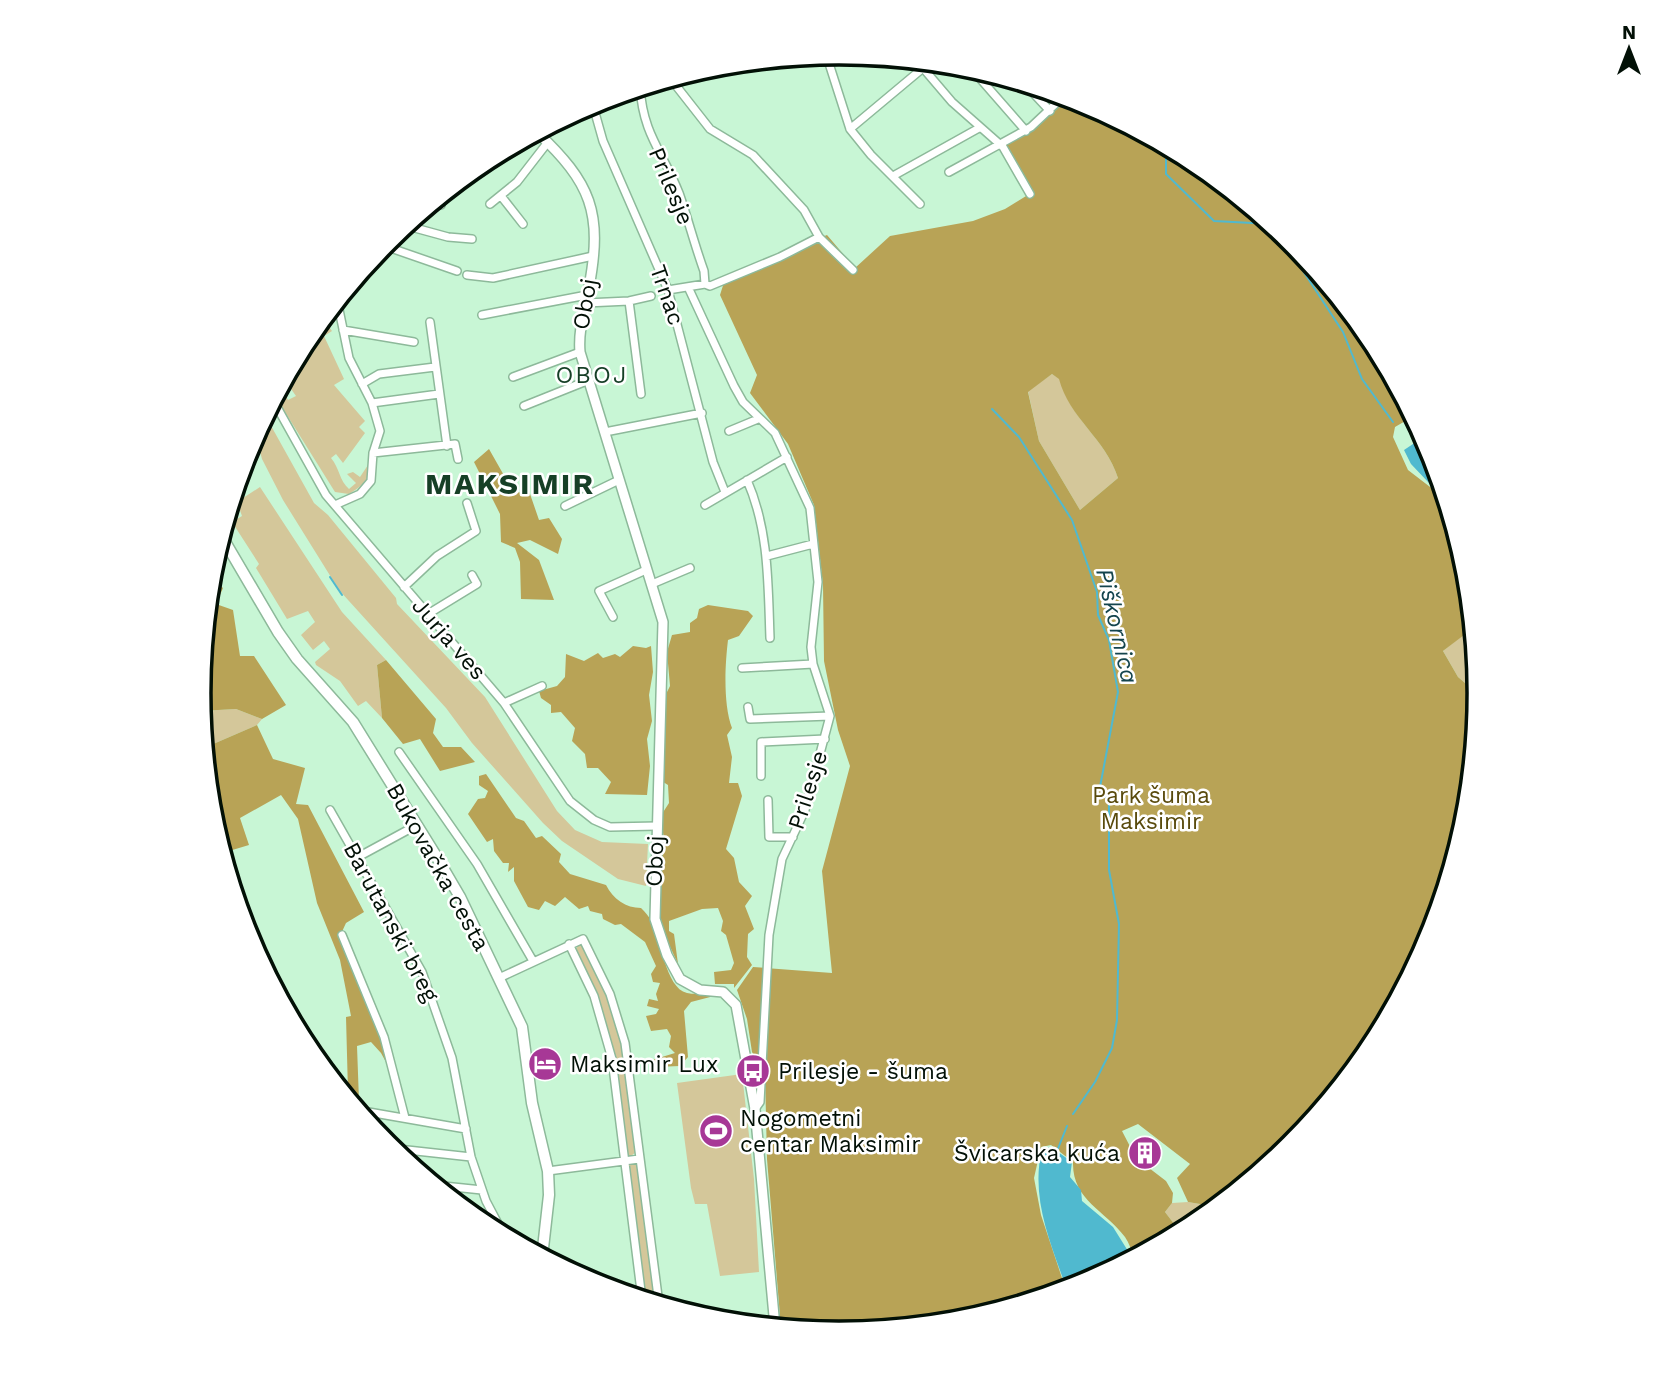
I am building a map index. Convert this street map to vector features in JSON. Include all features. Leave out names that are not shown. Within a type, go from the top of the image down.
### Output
[{"type":"main road","name":"Bukovačka cesta","points":[[228,547],[290,650],[353,722],[460,897],[499,978],[525,1038],[533,1103],[548,1171],[549,1195],[542,1246]]},
{"type":"street","points":[[830,65],[850,129],[920,204]]},
{"type":"street","points":[[850,129],[921,70]]},
{"type":"street","points":[[926,71],[979,128],[1001,146],[1030,194]]},
{"type":"street","points":[[984,82],[1026,131]]},
{"type":"street","points":[[676,86],[710,129],[753,155],[804,210],[818,237],[853,270]]},
{"type":"street","name":"Prilesje","points":[[641,97],[642,114],[652,143],[679,194],[704,271],[705,284]]},
{"type":"street","points":[[1037,97],[1050,111]]},
{"type":"street","points":[[949,172],[1026,131],[1056,104]]},
{"type":"street","name":"Trnac","points":[[596,115],[603,141],[668,290],[718,478],[726,492]]},
{"type":"street","points":[[893,176],[979,128]]},
{"type":"street","name":"Oboj","points":[[544,139],[579,177],[589,196],[593,224],[593,256],[579,331],[580,352],[646,570],[660,607],[664,643],[655,919],[667,955],[680,979],[700,990],[723,992],[734,1002],[755,1109]]},
{"type":"street","points":[[490,204],[524,173],[548,142]]},
{"type":"street","points":[[501,196],[523,224]]},
{"type":"street","points":[[417,229],[447,237],[472,239]]},
{"type":"street","points":[[668,290],[705,284],[710,286],[758,267],[818,237]]},
{"type":"street","points":[[395,249],[457,271]]},
{"type":"street","points":[[467,275],[493,278],[593,256]]},
{"type":"street","points":[[688,287],[734,386],[758,419],[775,433],[810,508],[818,582],[811,647],[813,664],[830,716],[750,719],[748,707]]},
{"type":"street","points":[[482,315],[586,299],[629,301],[651,296]]},
{"type":"street","points":[[629,301],[641,394]]},
{"type":"street","points":[[335,505],[360,494],[369,484],[374,475],[373,453],[380,431],[372,403],[349,358],[340,313]]},
{"type":"street","points":[[430,322],[447,446]]},
{"type":"street","points":[[343,330],[414,342]]},
{"type":"street","points":[[513,377],[580,352]]},
{"type":"street","points":[[362,384],[379,374],[435,367]]},
{"type":"street","points":[[524,406],[589,380]]},
{"type":"street","points":[[372,403],[439,394]]},
{"type":"street","name":"Jurja ves","points":[[278,410],[318,484],[504,703],[579,809],[610,827],[657,826]]},
{"type":"street","points":[[605,432],[702,413]]},
{"type":"street","points":[[729,431],[758,419]]},
{"type":"street","points":[[373,453],[455,444],[458,459]]},
{"type":"street","points":[[705,505],[787,457]]},
{"type":"street","points":[[565,506],[619,480]]},
{"type":"street","points":[[747,480],[760,513],[767,555],[770,638]]},
{"type":"street","points":[[404,587],[438,556],[476,531],[467,503]]},
{"type":"street","points":[[767,555],[813,544]]},
{"type":"street","points":[[652,584],[690,568]]},
{"type":"street","points":[[613,617],[599,591],[646,570]]},
{"type":"street","points":[[428,614],[477,584],[472,575]]},
{"type":"street","points":[[742,668],[813,664]]},
{"type":"street","points":[[504,703],[542,686]]},
{"type":"street","name":"Prilesje","points":[[774,1318],[755,1109],[760,1102],[769,935],[782,859],[805,810],[830,716]]},
{"type":"street","points":[[761,776],[761,742],[825,739]]},
{"type":"street","points":[[400,751],[477,864],[533,961]]},
{"type":"street","points":[[768,800],[769,837],[793,837]]},
{"type":"street","name":"Barutanski breg","points":[[330,810],[422,972],[439,1014],[452,1058],[471,1157],[482,1190],[496,1219]]},
{"type":"street","points":[[358,857],[417,825]]},
{"type":"street","points":[[342,936],[384,1037],[405,1118]]},
{"type":"street","points":[[499,978],[583,939],[592,952],[620,1023],[658,1294]]},
{"type":"street","points":[[569,944],[594,996],[609,1046],[641,1289]]},
{"type":"street","points":[[372,1113],[466,1129]]},
{"type":"street","points":[[409,1150],[471,1157]]},
{"type":"street","points":[[548,1171],[639,1158]]},
{"type":"street","points":[[452,1187],[482,1190]]},
{"type":"shaded area","points":[[329,327],[332,331],[324,336],[344,379],[334,385],[365,421],[359,427],[365,433],[343,463],[336,454],[331,458],[349,489],[356,483],[347,474],[353,472],[360,477],[370,462],[365,481],[349,494],[335,492],[281,406],[286,396],[288,400],[296,396],[290,388]]},
{"type":"shaded area","points":[[1052,374],[1060,379],[1071,405],[1105,452],[1118,478],[1080,510],[1039,441],[1028,391]]},
{"type":"shaded area","points":[[271,426],[314,503],[328,515],[396,598],[397,604],[485,697],[557,811],[575,830],[602,842],[648,844],[646,886],[618,879],[562,841],[543,823],[472,743],[446,708],[339,590],[283,500],[260,451]]},
{"type":"shaded area","points":[[260,487],[342,612],[386,660],[377,665],[382,718],[366,701],[358,706],[340,681],[316,665],[315,662],[330,649],[324,641],[313,650],[301,635],[315,622],[308,611],[287,619],[256,568],[259,564],[234,525],[242,516],[239,507],[242,499]]},
{"type":"shaded area","points":[[1464,634],[1467,685],[1458,677],[1443,651]]},
{"type":"shaded area","points":[[236,709],[262,719],[257,725],[213,744],[211,710]]},
{"type":"shaded area","points":[[580,943],[584,944],[605,988],[622,1041],[636,1152],[631,1156],[627,1154],[607,1029],[576,949]]},
{"type":"shaded area","name":"Nogometni centar Maksimir","points":[[742,1074],[754,1179],[759,1272],[720,1276],[707,1204],[695,1204],[691,1188],[677,1083]]},
{"type":"shaded area","points":[[628,1164],[638,1164],[655,1293],[644,1290]]},
{"type":"shaded area","points":[[1172,1203],[1203,1204],[1174,1224],[1165,1212]]},
{"type":"green space","name":"Park šuma Maksimir","points":[[1058,105],[1153,149],[1221,195],[1283,249],[1311,279],[1361,344],[1405,421],[1395,427],[1393,437],[1408,470],[1433,490],[1455,570],[1464,635],[1443,651],[1458,677],[1467,685],[1467,693],[1462,775],[1455,816],[1434,895],[1402,971],[1383,1007],[1361,1042],[1311,1107],[1253,1165],[1221,1191],[1203,1204],[1188,1202],[1177,1178],[1190,1164],[1138,1124],[1122,1131],[1136,1158],[1166,1181],[1173,1193],[1172,1203],[1165,1212],[1174,1224],[1131,1249],[1125,1237],[1091,1204],[1078,1186],[1073,1162],[1051,1145],[1041,1147],[1034,1178],[1041,1215],[1063,1280],[1002,1300],[921,1316],[839,1321],[780,1318],[767,1159],[765,1074],[752,1052],[747,1019],[737,990],[753,967],[832,973],[822,871],[850,766],[838,730],[824,661],[823,585],[814,505],[788,444],[750,393],[757,375],[720,295],[726,276],[827,235],[855,268],[890,236],[973,221],[1005,209],[1031,193],[1006,144],[1030,131]],"holes":[[[1052,374],[1059,379],[1064,393],[1105,452],[1118,478],[1080,510],[1039,441],[1028,392]]]},
{"type":"green space","points":[[489,449],[514,493],[529,491],[539,520],[549,518],[562,539],[558,554],[530,540],[517,543],[539,560],[554,600],[521,599],[520,562],[515,548],[501,542],[500,514],[474,462]]},
{"type":"green space","points":[[217,604],[233,610],[240,656],[254,656],[286,705],[262,719],[236,709],[211,710],[212,652]]},
{"type":"green space","points":[[708,605],[748,611],[753,616],[739,636],[728,640],[726,661],[726,696],[732,728],[727,735],[732,757],[729,783],[738,783],[742,796],[726,849],[734,858],[739,882],[752,896],[745,906],[754,929],[748,934],[747,957],[752,965],[734,988],[734,984],[715,984],[714,972],[731,970],[734,963],[726,935],[721,931],[723,921],[718,908],[702,909],[669,921],[669,931],[674,934],[678,964],[662,929],[657,905],[656,868],[664,838],[660,817],[669,803],[668,785],[660,780],[663,700],[670,686],[667,652],[672,635],[690,632],[690,623],[697,618],[699,609]]},
{"type":"green space","points":[[633,646],[651,646],[653,672],[649,695],[652,721],[647,739],[650,766],[647,795],[605,794],[611,782],[598,768],[587,768],[585,754],[572,741],[575,728],[561,712],[551,713],[551,705],[541,698],[539,691],[557,686],[565,677],[566,654],[584,661],[598,653],[603,658],[615,654],[620,657]]},
{"type":"green space","points":[[386,660],[436,719],[433,733],[443,747],[461,747],[475,762],[440,771],[420,739],[403,744],[382,718],[377,665]]},
{"type":"green space","points":[[257,725],[273,759],[305,768],[296,804],[308,805],[364,912],[346,923],[340,936],[386,1048],[393,1075],[381,1053],[371,1042],[357,1046],[359,1097],[348,1083],[346,1017],[351,1016],[340,960],[317,903],[298,819],[281,795],[240,818],[249,845],[231,850],[216,775],[213,744]]},
{"type":"green space","points":[[486,774],[516,818],[524,821],[536,838],[542,836],[561,854],[559,862],[570,874],[606,885],[620,902],[641,908],[655,928],[669,972],[680,989],[687,993],[714,996],[691,1002],[684,1011],[688,1057],[680,1066],[655,1067],[652,1060],[675,1053],[669,1047],[671,1036],[667,1029],[651,1031],[646,1016],[656,1014],[659,1009],[647,1006],[649,999],[658,1001],[656,994],[660,983],[653,982],[651,974],[656,966],[645,942],[621,924],[615,925],[603,919],[602,914],[590,911],[588,906],[579,909],[565,897],[555,906],[545,901],[539,910],[528,907],[514,881],[514,867],[508,872],[509,863],[503,863],[494,851],[493,839],[487,842],[468,814],[478,799],[485,798],[488,791],[479,785],[479,776]]},
{"type":"water","points":[[1415,443],[1432,486],[1411,464],[1404,450]]},
{"type":"water","points":[[1051,1147],[1072,1162],[1070,1177],[1081,1190],[1082,1201],[1113,1227],[1128,1250],[1063,1279],[1040,1203],[1039,1167],[1042,1149]]},
{"type":"waterway","points":[[1166,157],[1166,174],[1214,221],[1255,223]]},
{"type":"waterway","points":[[1302,269],[1343,332],[1362,379],[1393,422]]},
{"type":"waterway","name":"Piškornica","points":[[992,409],[1019,437],[1072,520],[1097,592],[1098,615],[1109,640],[1118,692],[1100,787],[1109,803],[1109,870],[1119,924],[1117,1020],[1112,1048],[1095,1082],[1073,1114]]},
{"type":"waterway","points":[[330,577],[342,595]]},
{"type":"waterway","name":"Piškornica","points":[[1057,1151],[1067,1126]]},
{"type":"place","name":"Maksimir Lux","points":[[545,1064]]},
{"type":"place","name":"Prilesje - šuma","points":[[753,1071]]},
{"type":"place","name":"Nogometni centar Maksimir","points":[[716,1131]]},
{"type":"place","name":"Švicarska kuća","points":[[1145,1153]]},
{"type":"district","name":"OBOJ","points":[[592,375]]},
{"type":"district","name":"MAKSIMIR","points":[[510,483]]}]
